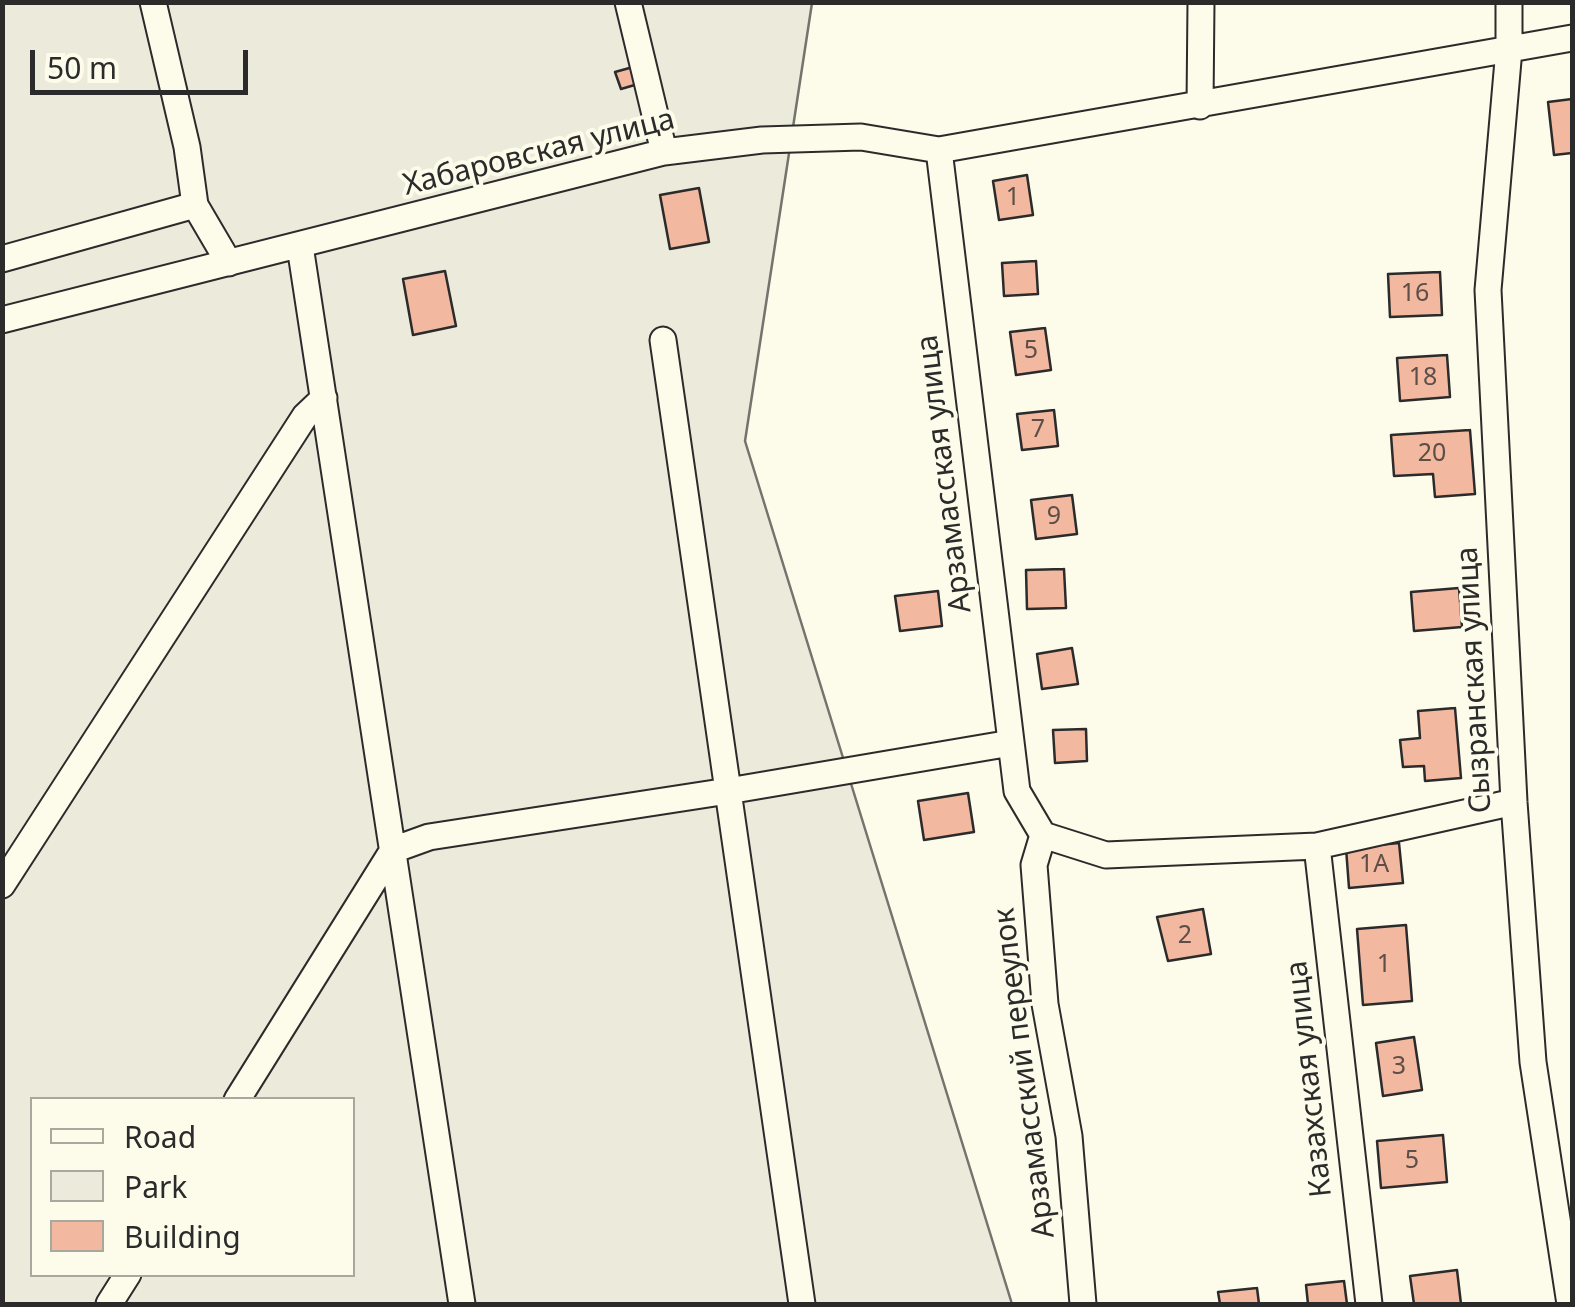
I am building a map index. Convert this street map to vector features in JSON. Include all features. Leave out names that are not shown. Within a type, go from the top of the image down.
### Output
[{"type":"street","points":[[153,2],[187,147],[195,205],[229,264]]},
{"type":"street","points":[[628,2],[664,152]]},
{"type":"street","points":[[1200,106],[1202,2]]},
{"type":"street","name":"Сызранская улица","points":[[1509,2],[1509,49],[1488,290],[1514,802],[1533,1062],[1570,1304]]},
{"type":"street","name":"Хабаровская улица","points":[[2,320],[664,152],[762,140],[862,137],[938,150],[1572,38]]},
{"type":"street","name":"Арзамасская улица","points":[[938,150],[1017,791],[1043,835]]},
{"type":"street","points":[[2,258],[195,205]]},
{"type":"street","points":[[300,246],[462,1304]]},
{"type":"street","points":[[663,340],[802,1304]]},
{"type":"street","points":[[2,884],[306,416],[324,398]]},
{"type":"street","points":[[239,1097],[392,850],[429,837],[1011,743]]},
{"type":"street","points":[[1043,835],[1106,855],[1317,846],[1514,802]]},
{"type":"street","name":"Арзамасский переулок","points":[[1043,835],[1034,865],[1044,984],[1069,1136],[1083,1304]]},
{"type":"street","name":"Казахская улица","points":[[1317,846],[1368,1304]]},
{"type":"street","points":[[109,1304],[126,1277]]},
{"type":"green space","points":[[3,3],[812,3],[745,441],[1012,1304],[3,1304]]},
{"type":"building","points":[[633,67],[638,84],[621,89],[615,72]]},
{"type":"building","points":[[1572,99],[1572,153],[1554,155],[1548,102]]},
{"type":"building","points":[[1027,175],[1033,215],[999,220],[993,181]]},
{"type":"building","points":[[699,188],[709,242],[670,249],[660,195]]},
{"type":"building","points":[[1036,261],[1038,294],[1004,296],[1002,263]]},
{"type":"building","points":[[445,271],[456,326],[413,335],[403,279]]},
{"type":"building","points":[[1440,272],[1442,315],[1390,317],[1388,274]]},
{"type":"building","points":[[1045,328],[1051,370],[1016,375],[1010,332]]},
{"type":"building","points":[[1447,355],[1450,397],[1400,401],[1397,358]]},
{"type":"building","points":[[1054,410],[1058,446],[1022,450],[1017,414]]},
{"type":"building","points":[[1470,430],[1475,494],[1435,497],[1433,474],[1394,476],[1391,435]]},
{"type":"building","points":[[1072,495],[1077,534],[1036,539],[1031,500]]},
{"type":"building","points":[[1064,569],[1066,608],[1027,609],[1026,570]]},
{"type":"building","points":[[1459,588],[1462,627],[1414,631],[1411,592]]},
{"type":"building","points":[[938,591],[942,626],[900,631],[895,596]]},
{"type":"building","points":[[1072,648],[1078,684],[1042,689],[1037,654]]},
{"type":"building","points":[[1455,708],[1461,778],[1425,781],[1424,766],[1403,767],[1400,740],[1420,738],[1418,711]]},
{"type":"building","points":[[1086,729],[1087,761],[1055,763],[1053,730]]},
{"type":"building","points":[[968,793],[974,832],[924,840],[918,801]]},
{"type":"building","points":[[1399,843],[1403,883],[1349,888],[1346,848]]},
{"type":"building","points":[[1203,909],[1211,954],[1168,961],[1157,917]]},
{"type":"building","points":[[1406,925],[1412,1001],[1363,1005],[1357,929]]},
{"type":"building","points":[[1414,1037],[1422,1090],[1383,1096],[1376,1043]]},
{"type":"building","points":[[1443,1135],[1447,1182],[1381,1188],[1377,1141]]},
{"type":"building","points":[[1457,1270],[1461,1304],[1414,1304],[1410,1276]]},
{"type":"building","points":[[1344,1281],[1347,1304],[1308,1304],[1306,1285]]},
{"type":"building","points":[[1257,1288],[1259,1304],[1220,1304],[1218,1292]]}]
